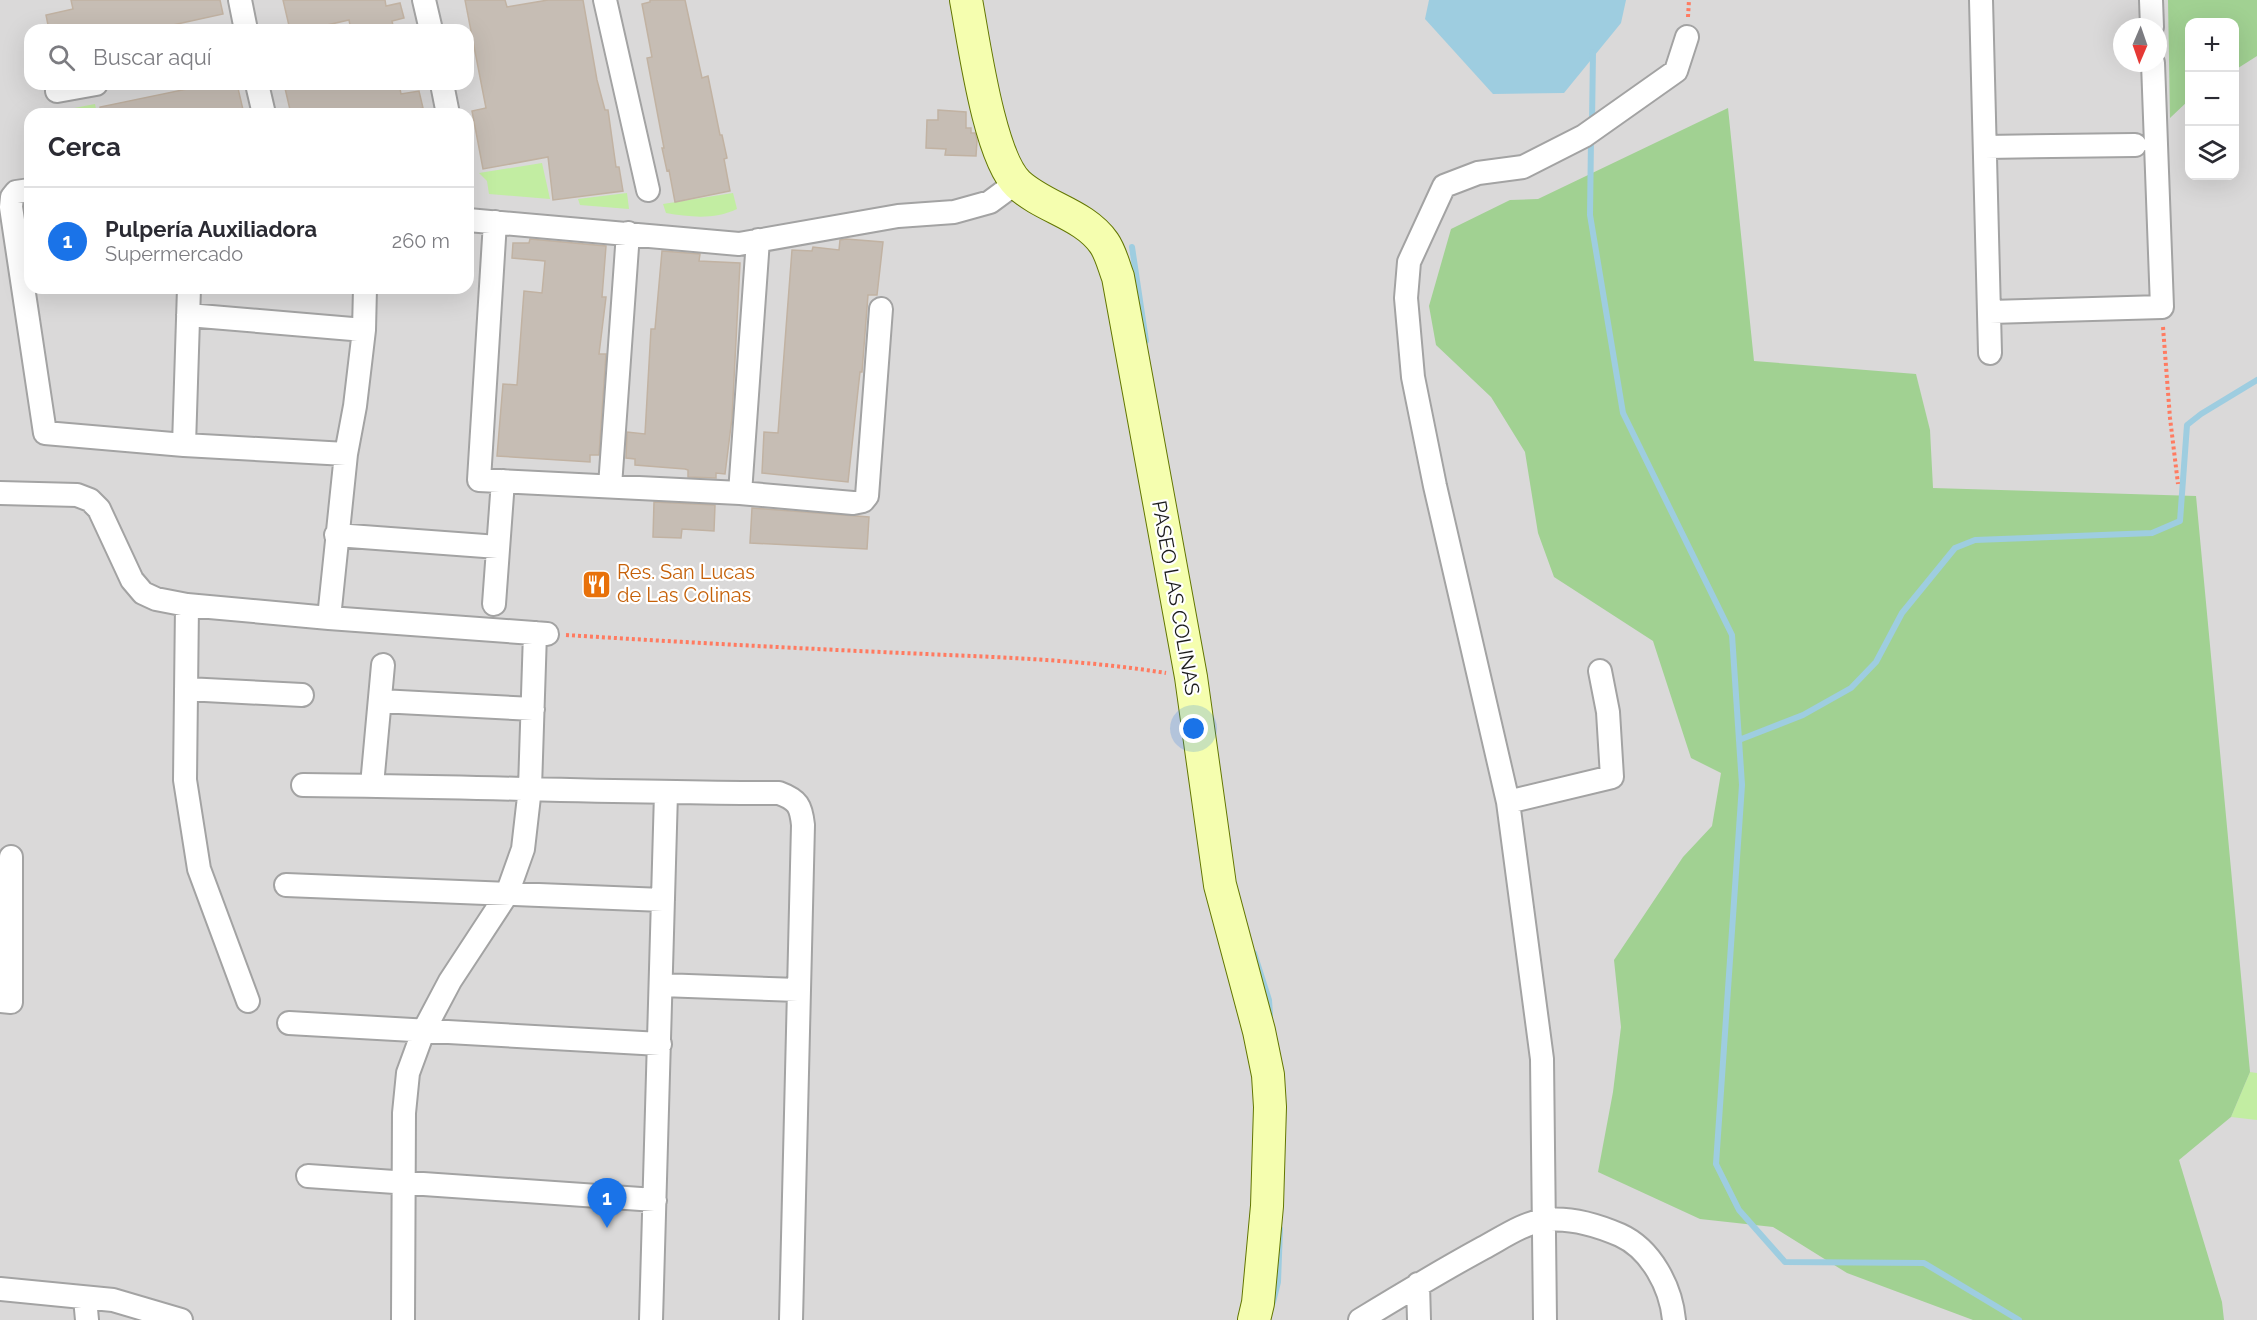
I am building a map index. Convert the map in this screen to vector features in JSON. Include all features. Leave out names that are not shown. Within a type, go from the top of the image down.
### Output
[{"type":"street","points":[[240,0],[245,24]]},
{"type":"street","points":[[424,0],[429,24]]},
{"type":"street","points":[[605,0],[648,190]]},
{"type":"street","name":"PASEO LAS COLINAS","points":[[966,0],[988,116],[1004,159],[1017,183],[1039,199],[1088,226],[1105,244],[1118,277],[1191,677],[1221,885],[1259,1031],[1268,1075],[1270,1107],[1267,1206],[1258,1303],[1254,1320]]},
{"type":"street","points":[[1981,0],[1990,353]]},
{"type":"street","points":[[2151,0],[2152,18]]},
{"type":"street","points":[[1545,1320],[1542,1059],[1508,802],[1435,486],[1413,377],[1406,298],[1409,262],[1444,186],[1478,173],[1523,167],[1584,136],[1676,71],[1687,37]]},
{"type":"street","points":[[1990,312],[2162,307],[2152,72]]},
{"type":"street","points":[[57,91],[63,90]]},
{"type":"street","points":[[258,90],[263,108]]},
{"type":"street","points":[[443,90],[447,108]]},
{"type":"street","points":[[1985,147],[2135,145]]},
{"type":"street","points":[[474,220],[739,244],[898,216],[954,212],[990,202],[1017,183]]},
{"type":"street","points":[[24,191],[16,192],[12,197],[11,207],[24,293]]},
{"type":"street","points":[[495,222],[479,480],[863,501],[867,496],[881,309]]},
{"type":"street","points":[[610,486],[628,233]]},
{"type":"street","points":[[740,493],[758,240]]},
{"type":"street","points":[[24,294],[45,433],[184,445],[346,454]]},
{"type":"street","points":[[184,445],[189,294]]},
{"type":"street","points":[[328,618],[346,454],[356,406],[364,330],[365,294]]},
{"type":"street","points":[[188,315],[364,330]]},
{"type":"street","points":[[494,604],[503,481]]},
{"type":"street","points":[[0,493],[77,495],[90,500],[99,509],[132,580],[143,592],[156,599],[187,605],[328,618],[541,634],[533,709],[530,788],[523,849],[507,894],[450,981],[423,1032],[408,1073],[404,1113],[402,1320]]},
{"type":"street","points":[[336,535],[498,547]]},
{"type":"street","points":[[187,605],[185,780],[199,868],[248,1001]]},
{"type":"street","points":[[372,785],[383,665]]},
{"type":"street","points":[[1508,802],[1612,777],[1608,712],[1600,671]]},
{"type":"street","points":[[186,689],[302,695]]},
{"type":"street","points":[[380,701],[533,709]]},
{"type":"street","points":[[303,784],[666,793],[779,793],[792,798],[801,809],[803,825],[791,1320]]},
{"type":"street","points":[[651,1320],[666,793]]},
{"type":"street","points":[[0,1001],[11,1002],[11,857]]},
{"type":"street","points":[[286,885],[663,900]]},
{"type":"street","points":[[661,985],[798,990]]},
{"type":"street","points":[[289,1023],[660,1044]]},
{"type":"street","points":[[308,1176],[655,1200]]},
{"type":"street","points":[[1360,1320],[1418,1284],[1520,1228],[1544,1220],[1594,1224],[1634,1241],[1658,1268],[1674,1320]]},
{"type":"street","points":[[1418,1284],[1419,1320]]},
{"type":"street","points":[[0,1289],[86,1309],[113,1300],[181,1320]]},
{"type":"path","points":[[2162,307],[2170,418],[2178,484]]},
{"type":"path","points":[[541,634],[1016,658],[1142,669],[1191,677]]},
{"type":"shaded area","points":[[0,0],[2257,0],[2257,1320],[0,1320]]},
{"type":"green space","points":[[2168,0],[2257,0],[2257,56],[2239,67],[2239,18],[2185,18],[2185,104],[2170,118]]},
{"type":"green space","points":[[95,104],[96,108],[74,108]]},
{"type":"green space","points":[[1728,108],[1754,361],[1916,374],[1930,430],[1933,488],[2196,496],[2250,1072],[2231,1117],[2179,1160],[2222,1302],[2224,1320],[1973,1320],[1847,1273],[1773,1227],[1700,1219],[1598,1172],[1613,1092],[1621,1027],[1614,960],[1683,857],[1712,826],[1721,773],[1691,758],[1653,641],[1554,577],[1538,533],[1525,452],[1491,397],[1436,345],[1429,306],[1451,229],[1510,200],[1538,199]]},
{"type":"green space","points":[[542,163],[550,199],[489,194],[487,181],[479,173]]},
{"type":"green space","points":[[627,193],[629,209],[580,205],[578,199]]},
{"type":"green space","points":[[733,193],[737,209],[720,215],[693,216],[666,213],[663,204]]},
{"type":"green space","points":[[2250,1072],[2257,1073],[2257,1120],[2231,1117]]},
{"type":"water","points":[[1429,0],[1626,0],[1621,23],[1564,93],[1493,94],[1425,19]]},
{"type":"building","points":[[71,0],[220,0],[223,14],[177,24],[48,24],[46,15],[73,9]]},
{"type":"building","points":[[283,0],[385,0],[386,6],[400,3],[404,18],[392,21],[393,24],[350,24],[349,20],[331,24],[289,24]]},
{"type":"building","points":[[465,0],[505,0],[507,7],[548,0],[583,0],[597,80],[605,110],[608,110],[616,167],[619,167],[623,191],[553,200],[548,157],[483,169],[474,111],[486,108],[474,46],[474,24],[470,24]]},
{"type":"building","points":[[650,0],[685,0],[702,78],[708,76],[720,135],[722,135],[730,191],[675,202],[662,148],[664,148],[647,58],[652,57],[642,4]]},
{"type":"building","points":[[182,90],[238,90],[243,108],[100,108]]},
{"type":"building","points":[[285,90],[400,90],[401,94],[419,91],[423,108],[290,108]]},
{"type":"building","points":[[938,110],[966,112],[966,128],[971,128],[971,133],[975,133],[977,140],[976,156],[945,155],[946,149],[926,148],[927,120],[938,120]]},
{"type":"building","points":[[530,239],[606,246],[602,297],[606,297],[599,354],[606,354],[599,455],[590,455],[590,462],[497,456],[503,384],[517,385],[524,291],[542,293],[545,261],[512,258],[513,243],[529,243]]},
{"type":"building","points":[[840,240],[883,242],[877,295],[868,295],[862,372],[860,372],[848,482],[762,473],[764,432],[778,433],[792,250],[812,251],[813,247],[839,250]]},
{"type":"building","points":[[662,251],[700,254],[699,261],[740,263],[732,418],[725,474],[716,473],[716,478],[688,477],[688,470],[685,469],[635,465],[635,459],[626,458],[627,432],[645,434],[651,329],[655,329]]},
{"type":"building","points":[[654,502],[715,505],[714,531],[682,529],[681,538],[653,537]]},
{"type":"building","points":[[752,508],[869,517],[867,549],[750,543]]},
{"type":"waterway","points":[[1592,122],[1593,52]]},
{"type":"waterway","points":[[1591,139],[1590,215],[1623,413],[1732,635],[1742,785],[1716,1164],[1739,1210],[1785,1262],[1924,1263],[2019,1320]]},
{"type":"waterway","points":[[1132,247],[1146,341]]},
{"type":"waterway","points":[[1739,740],[1803,715],[1851,688],[1876,662],[1902,613],[1955,548],[1975,540],[2152,533],[2180,521],[2187,425],[2257,380]]},
{"type":"waterway","points":[[1254,953],[1269,1000],[1270,1015]]},
{"type":"waterway","points":[[1273,1302],[1278,1282],[1280,1229]]},
{"type":"place","name":"Res. San Lucas de Las Colinas","points":[[596,584]]},
{"type":"place","name":"Pulpería Auxiliadora","points":[[607,1228]]}]
